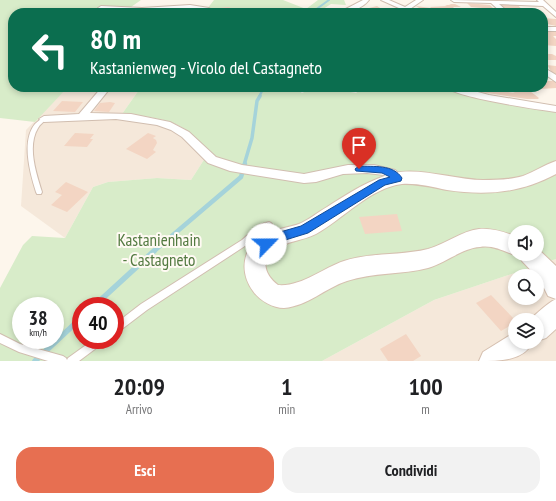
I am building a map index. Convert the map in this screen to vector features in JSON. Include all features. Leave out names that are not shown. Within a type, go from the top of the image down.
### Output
[{"type":"street","points":[[353,8],[362,4],[366,0]]},
{"type":"street","points":[[384,0],[404,8]]},
{"type":"street","points":[[454,0],[543,3],[556,6]]},
{"type":"street","points":[[408,8],[418,1]]},
{"type":"street","points":[[492,1],[500,8]]},
{"type":"street","points":[[543,3],[556,15]]},
{"type":"street","points":[[176,8],[197,8]]},
{"type":"street","points":[[548,73],[556,79]]},
{"type":"street","points":[[82,117],[103,92]]},
{"type":"street","points":[[464,92],[556,109]]},
{"type":"street","points":[[44,119],[117,116],[144,119],[160,122],[178,129],[188,136],[203,155],[214,161],[234,167],[309,179],[343,170],[382,170],[391,172],[398,178]]},
{"type":"street","points":[[508,243],[497,239],[476,238],[430,257],[345,271],[322,281],[298,295],[279,296],[264,289],[256,278],[255,264],[258,252],[266,244],[280,237],[304,230],[382,183],[398,178],[416,178],[469,186],[504,186],[536,178],[556,167]]},
{"type":"street","points":[[536,261],[548,273],[556,288]]},
{"type":"street","points":[[544,324],[552,318],[556,311]]},
{"type":"street","points":[[492,361],[510,349]]},
{"type":"lane","points":[[39,192],[33,174],[30,151],[32,132],[36,125],[44,119]]},
{"type":"lane","points":[[124,322],[144,307],[245,242],[260,227],[269,225],[280,237]]},
{"type":"lane","points":[[0,338],[19,348],[59,360]]},
{"type":"lane","points":[[72,361],[88,349]]},
{"type":"shaded area","points":[[63,92],[137,92],[122,114],[162,120],[181,127],[191,134],[207,155],[191,180],[157,178],[108,182],[93,187],[65,238],[21,206],[26,130]]},
{"type":"shaded area","points":[[556,259],[556,361],[322,361],[434,300],[508,275],[508,305],[544,305],[544,269],[526,269]]},
{"type":"green space","points":[[0,0],[141,0],[131,7],[197,8],[8,8],[8,92],[63,92],[35,122],[0,118]]},
{"type":"green space","points":[[214,0],[283,0],[303,8],[208,8]]},
{"type":"green space","points":[[318,0],[344,0],[346,5],[331,4],[325,8],[307,8]]},
{"type":"green space","name":"Kastanienhain - Castagneto","points":[[137,92],[474,92],[556,109],[556,259],[526,269],[508,269],[508,275],[434,300],[322,361],[0,361],[0,288],[23,245],[32,236],[65,238],[93,187],[108,182],[157,178],[191,180],[207,155],[194,137],[185,129],[168,121],[122,114]]},
{"type":"building","points":[[467,3],[490,5],[493,8],[482,8],[471,7]]},
{"type":"building","points":[[449,4],[455,4],[461,7],[430,7],[447,6],[445,5],[451,5]]},
{"type":"building","points":[[499,4],[518,5],[521,8],[503,8]]},
{"type":"building","points":[[377,6],[380,8],[369,8]]},
{"type":"building","points":[[416,6],[431,8],[419,8]]},
{"type":"building","points":[[548,18],[556,19],[556,26],[548,24]]},
{"type":"building","points":[[548,32],[556,32],[556,36],[553,36],[556,39],[556,46],[548,45]]},
{"type":"building","points":[[548,54],[556,56],[556,60],[548,60]]},
{"type":"building","points":[[548,65],[556,66],[556,76],[553,74]]},
{"type":"building","points":[[548,81],[556,81],[556,88],[548,89]]},
{"type":"building","points":[[479,92],[531,92],[539,98],[527,99]]},
{"type":"building","points":[[62,101],[83,102],[75,112],[53,111]]},
{"type":"building","points":[[100,103],[115,103],[109,112],[94,111]]},
{"type":"building","points":[[75,133],[94,134],[90,139],[93,139],[87,147],[64,146]]},
{"type":"building","points":[[148,133],[156,136],[153,138],[157,143],[153,150],[156,152],[147,159],[126,149]]},
{"type":"building","points":[[66,182],[88,192],[67,212],[51,205],[62,195],[55,192]]},
{"type":"building","points":[[397,214],[402,231],[365,234],[359,217]]},
{"type":"building","points":[[491,295],[508,313],[508,327],[501,331],[476,303]]},
{"type":"building","points":[[406,334],[421,356],[413,361],[388,361],[380,349]]},
{"type":"waterway","points":[[318,8],[329,0]]},
{"type":"waterway","points":[[259,97],[262,92]]},
{"type":"waterway","points":[[244,165],[252,138],[257,101],[260,96]]},
{"type":"waterway","points":[[153,252],[241,177],[245,164]]},
{"type":"waterway","points":[[104,297],[154,251]]},
{"type":"waterway","points":[[35,361],[72,326]]},
{"type":"route","points":[[266,244],[280,237],[304,230],[320,222],[382,183],[398,178],[391,172],[359,169]]}]
